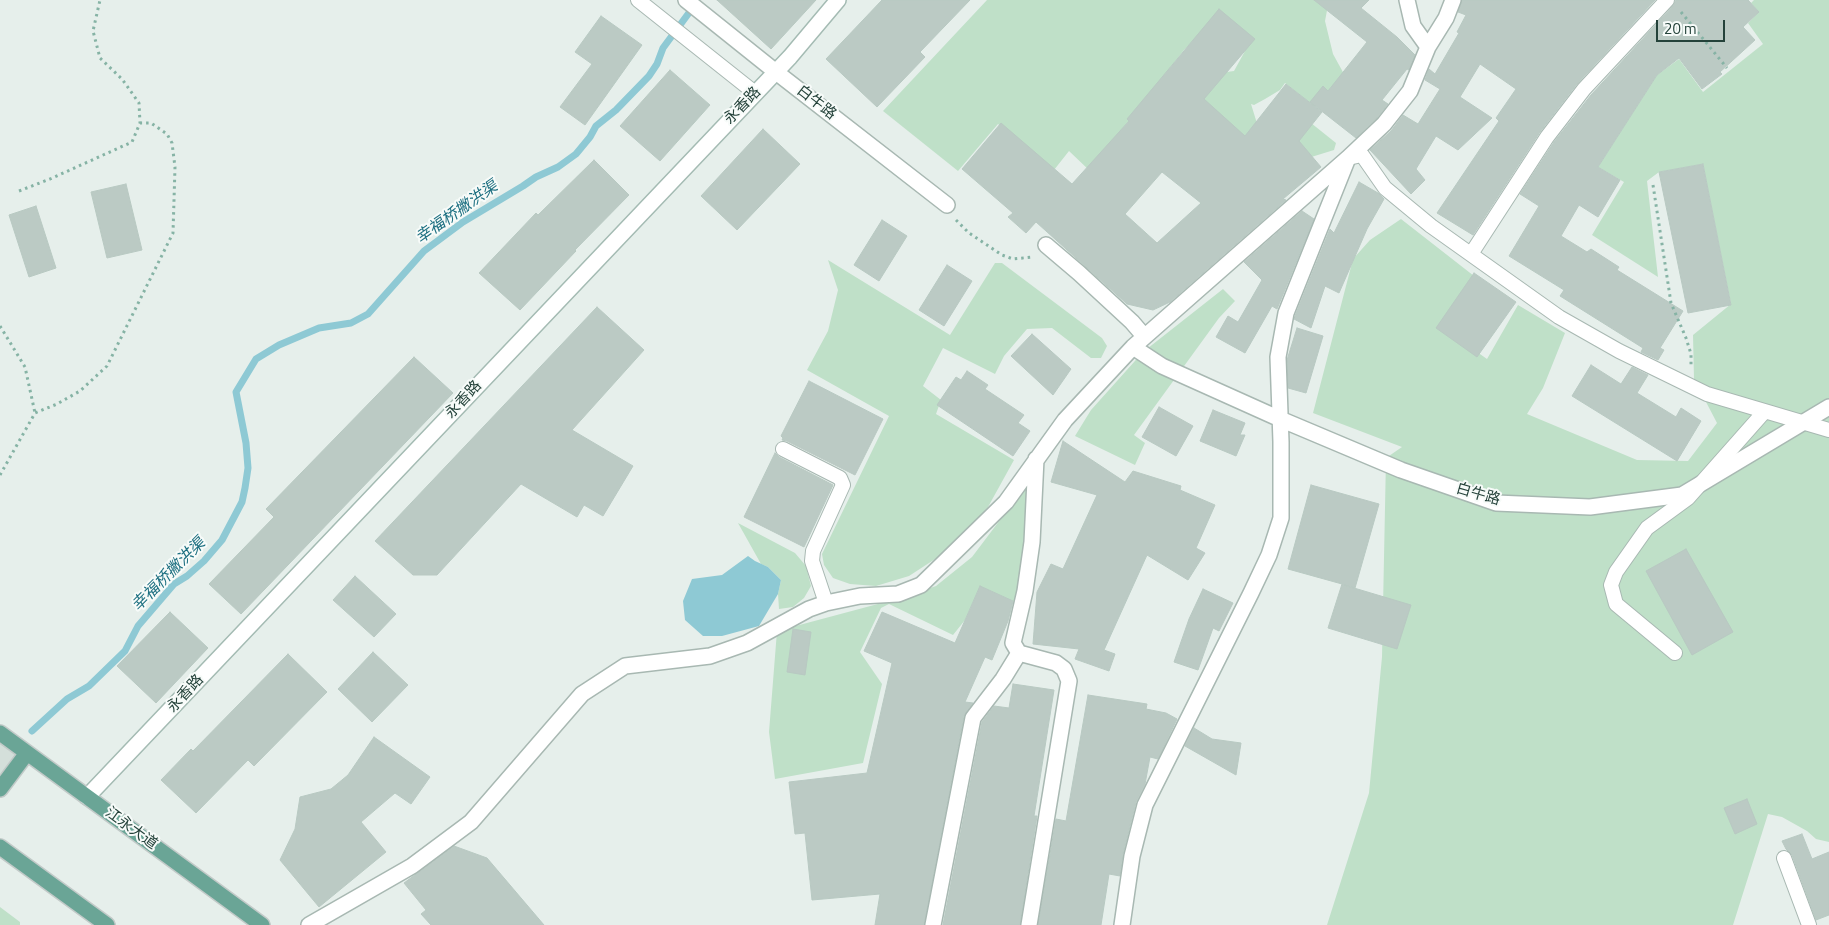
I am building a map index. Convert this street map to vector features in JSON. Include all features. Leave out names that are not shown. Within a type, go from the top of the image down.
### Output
[{"type":"main road","name":"江永大道","points":[[0,733],[262,925]]},
{"type":"main road","points":[[0,789],[27,753]]},
{"type":"main road","points":[[0,847],[107,925]]},
{"type":"street","name":"白牛路","points":[[686,0],[947,205]]},
{"type":"street","name":"永香路","points":[[87,797],[776,72],[838,0]]},
{"type":"street","points":[[1407,0],[1413,26],[1428,47]]},
{"type":"street","points":[[309,925],[412,866],[471,822],[582,694],[625,666],[710,656],[747,643],[809,609],[826,603],[860,596],[898,594],[921,586],[1006,502],[1065,420],[1133,346],[1348,158],[1384,124],[1410,91],[1428,47],[1446,18],[1453,0]]},
{"type":"street","points":[[1122,925],[1132,856],[1144,804],[1269,555],[1281,518],[1278,357],[1286,313],[1348,158]]},
{"type":"street","points":[[1046,245],[1132,322],[1144,336]]},
{"type":"street","name":"白牛路","points":[[1133,346],[1162,366],[1280,419],[1401,470],[1496,503],[1590,507],[1682,495],[1829,407]]},
{"type":"street","points":[[1029,925],[1069,681],[1064,669],[1056,663],[1019,653],[1013,643],[1025,591],[1032,542],[1036,459]]},
{"type":"street","points":[[933,925],[973,718],[1019,653]]},
{"type":"lane","points":[[638,0],[756,93]]},
{"type":"lane","points":[[1470,254],[1547,137],[1573,103],[1633,35],[1672,4]]},
{"type":"lane","points":[[1348,158],[1362,155],[1385,188],[1411,211],[1560,317],[1619,351],[1707,394],[1829,430]]},
{"type":"lane","points":[[1675,653],[1616,604],[1611,586],[1616,572],[1647,528],[1688,498],[1765,411]]},
{"type":"lane","points":[[783,449],[840,478],[844,485],[813,551],[812,561],[826,603]]},
{"type":"lane","points":[[1784,858],[1809,925]]},
{"type":"path","points":[[19,191],[132,142],[140,123],[139,103],[122,79],[100,58],[93,31],[100,0]]},
{"type":"path","points":[[1672,4],[1727,68]]},
{"type":"path","points":[[0,475],[35,413],[57,404],[80,391],[107,366],[173,233],[175,167],[172,143],[167,134],[152,123],[140,123]]},
{"type":"path","points":[[1653,185],[1671,303],[1691,354],[1692,366],[1686,384]]},
{"type":"path","points":[[947,205],[961,226],[1002,255],[1013,258],[1033,257],[1046,245]]},
{"type":"path","points":[[0,326],[25,368],[35,413]]},
{"type":"shaded area","points":[[0,733],[27,753],[0,789]]},
{"type":"green space","points":[[987,0],[1329,0],[1325,21],[1333,54],[1344,74],[1315,107],[1285,83],[1280,90],[1254,105],[1251,104],[1259,130],[1311,123],[1336,143],[1334,150],[1279,167],[1192,93],[1212,74],[1234,71],[1245,51],[1206,29],[1184,50],[1090,171],[1069,151],[1054,170],[998,124],[958,171],[883,111]]},
{"type":"green space","points":[[1754,0],[1829,0],[1829,842],[1816,839],[1807,831],[1782,817],[1768,814],[1733,925],[1327,925],[1369,793],[1382,657],[1386,458],[1402,447],[1313,413],[1353,259],[1370,240],[1401,219],[1474,276],[1443,328],[1487,359],[1518,305],[1565,333],[1543,388],[1527,414],[1637,460],[1688,461],[1717,423],[1694,379],[1693,335],[1731,304],[1703,164],[1659,172],[1647,181],[1658,277],[1592,235],[1624,182],[1598,167],[1657,75],[1679,59],[1703,92],[1763,44],[1748,23],[1759,12],[1751,3]]},
{"type":"green space","points":[[828,260],[950,335],[995,263],[1002,263],[1102,338],[1107,346],[1101,358],[1091,358],[1052,328],[1027,329],[1004,356],[995,374],[943,348],[923,386],[941,400],[936,414],[1014,460],[988,507],[949,550],[909,576],[876,586],[850,584],[833,578],[824,565],[822,554],[889,416],[807,370],[828,331],[838,290]]},
{"type":"green space","points":[[1223,289],[1235,301],[1219,318],[1134,435],[1145,443],[1135,465],[1075,436],[1091,410],[1143,352]]},
{"type":"green space","points":[[1028,483],[1029,518],[1017,603],[980,587],[965,620],[953,635],[889,604],[881,608],[860,652],[882,684],[863,763],[775,779],[769,732],[777,631],[904,597],[936,586],[972,557]]},
{"type":"green space","points":[[738,523],[795,553],[806,566],[811,586],[804,598],[793,607],[779,609],[778,594],[781,580],[768,567],[761,564]]},
{"type":"green space","points":[[0,907],[20,922],[20,925],[0,925]]},
{"type":"water","points":[[748,556],[768,567],[781,580],[778,594],[759,626],[722,636],[703,636],[685,620],[683,601],[692,579],[722,575]]},
{"type":"building","points":[[717,0],[816,0],[771,49]]},
{"type":"building","points":[[882,0],[970,0],[920,52],[925,57],[877,107],[826,59]]},
{"type":"building","points":[[1314,0],[1369,0],[1361,8],[1397,37],[1415,55],[1409,70],[1407,69],[1382,100],[1388,104],[1377,118],[1356,138],[1310,102],[1323,86],[1328,91],[1367,42]]},
{"type":"building","points":[[1462,0],[1655,0],[1577,84],[1540,132],[1473,235],[1437,213],[1499,121],[1496,118],[1516,89],[1480,64],[1460,97],[1492,118],[1458,150],[1436,136],[1416,169],[1425,180],[1411,194],[1370,150],[1391,131],[1403,115],[1418,124],[1440,89],[1425,80],[1429,69],[1435,74],[1459,33],[1457,32],[1466,15],[1458,12]]},
{"type":"building","points":[[1676,0],[1748,0],[1759,12],[1743,27],[1755,40],[1720,72],[1722,74],[1702,89],[1679,58],[1657,75],[1598,167],[1620,180],[1598,217],[1579,205],[1561,236],[1587,252],[1591,249],[1619,267],[1617,270],[1683,311],[1660,348],[1664,350],[1658,360],[1641,352],[1643,348],[1560,296],[1564,290],[1509,256],[1539,206],[1520,194],[1554,142],[1591,95],[1673,6]]},
{"type":"building","points":[[1219,9],[1255,39],[1204,99],[1245,136],[1286,84],[1322,112],[1299,141],[1321,167],[1170,302],[1153,310],[1127,304],[1036,222],[1026,233],[1008,217],[1013,213],[962,169],[1001,123],[1072,184],[1129,121],[1127,119]],"holes":[[[1162,172],[1201,203],[1157,243],[1125,214]]]},
{"type":"building","points":[[601,16],[642,45],[585,125],[560,107],[592,64],[575,52]]},
{"type":"building","points":[[670,70],[710,105],[660,161],[620,126]]},
{"type":"building","points":[[763,129],[800,164],[737,230],[701,196]]},
{"type":"building","points":[[594,160],[629,195],[520,310],[479,273],[536,213],[538,215]]},
{"type":"building","points":[[1703,164],[1731,305],[1688,313],[1659,172]]},
{"type":"building","points":[[1359,182],[1378,193],[1384,199],[1367,229],[1339,293],[1325,286],[1311,328],[1294,319],[1330,229],[1334,233]]},
{"type":"building","points":[[126,184],[142,250],[107,258],[91,192]]},
{"type":"building","points":[[36,206],[56,268],[29,277],[9,215]]},
{"type":"building","points":[[1302,211],[1314,219],[1277,309],[1272,306],[1245,353],[1216,337],[1228,316],[1238,322],[1262,280],[1244,262]]},
{"type":"building","points":[[882,220],[907,236],[879,281],[854,265]]},
{"type":"building","points":[[947,265],[972,281],[944,326],[919,310]]},
{"type":"building","points":[[1474,273],[1516,302],[1477,357],[1436,328]]},
{"type":"building","points":[[597,307],[644,350],[572,430],[633,466],[603,516],[584,505],[577,517],[521,484],[437,575],[413,575],[375,541]]},
{"type":"building","points":[[1297,328],[1323,336],[1306,393],[1288,388],[1287,360]]},
{"type":"building","points":[[1032,334],[1071,369],[1053,395],[1011,356]]},
{"type":"building","points":[[414,357],[453,393],[241,614],[209,584],[274,517],[266,509]]},
{"type":"building","points":[[1591,365],[1621,384],[1632,367],[1648,375],[1637,393],[1676,417],[1681,408],[1701,421],[1677,461],[1572,396]]},
{"type":"building","points":[[967,371],[988,385],[985,389],[1024,415],[1018,423],[1030,431],[1013,456],[937,405],[956,377],[961,380]]},
{"type":"building","points":[[809,381],[883,419],[855,475],[782,440],[781,436]]},
{"type":"building","points":[[1159,407],[1193,426],[1176,456],[1142,437]]},
{"type":"building","points":[[1213,410],[1245,423],[1240,435],[1245,435],[1236,456],[1200,441]]},
{"type":"building","points":[[1063,441],[1125,482],[1133,471],[1181,486],[1180,490],[1215,505],[1196,548],[1205,553],[1188,580],[1147,555],[1104,650],[1115,654],[1109,671],[1075,659],[1079,649],[1033,644],[1037,592],[1051,564],[1063,569],[1097,495],[1051,482]]},
{"type":"building","points":[[775,453],[779,457],[833,485],[804,547],[744,517]]},
{"type":"building","points":[[1311,485],[1379,504],[1355,588],[1344,585],[1411,605],[1397,649],[1328,628],[1342,584],[1288,569]]},
{"type":"building","points":[[1686,549],[1733,632],[1692,655],[1646,571]]},
{"type":"building","points":[[355,576],[396,614],[374,637],[333,600]]},
{"type":"building","points":[[980,586],[1013,601],[1008,621],[992,660],[985,657],[965,702],[973,703],[964,716],[924,925],[875,925],[880,894],[812,900],[805,833],[795,834],[789,782],[867,773],[892,663],[864,651],[882,612],[955,643]]},
{"type":"building","points":[[1203,589],[1233,603],[1219,631],[1213,628],[1198,670],[1174,662],[1189,619]]},
{"type":"building","points":[[170,612],[208,648],[156,703],[117,666]]},
{"type":"building","points":[[793,629],[811,632],[805,675],[787,672]]},
{"type":"building","points":[[373,652],[408,685],[372,722],[338,689]]},
{"type":"building","points":[[288,654],[327,692],[254,766],[248,760],[196,813],[161,780],[191,749],[193,751]]},
{"type":"building","points":[[1013,684],[1054,690],[1034,816],[1037,816],[1020,925],[943,925],[982,722],[994,706],[1009,708]]},
{"type":"building","points":[[1088,695],[1147,704],[1146,709],[1166,713],[1177,719],[1158,759],[1150,757],[1145,784],[1136,802],[1123,854],[1120,876],[1109,874],[1101,925],[1038,925],[1056,819],[1066,821]]},
{"type":"building","points":[[1194,728],[1212,739],[1241,743],[1236,775],[1185,746]]},
{"type":"building","points":[[374,737],[430,777],[411,804],[395,793],[361,822],[386,852],[319,907],[280,860],[295,829],[300,797],[331,789],[348,775]]},
{"type":"building","points":[[1747,799],[1757,824],[1735,834],[1724,808]]},
{"type":"building","points":[[1802,834],[1812,859],[1829,852],[1829,915],[1816,920],[1792,855],[1782,841]]},
{"type":"building","points":[[454,846],[487,858],[544,925],[431,925],[421,914],[426,910],[404,883]]},
{"type":"waterway","name":"幸福桥撇洪渠","points":[[32,731],[67,699],[89,686],[125,651],[138,626],[174,584],[187,576],[204,561],[222,540],[242,502],[248,468],[246,443],[236,392],[256,359],[279,345],[319,328],[351,323],[368,314],[424,251],[463,222],[536,177],[558,167],[576,154],[590,137],[596,126],[616,110],[649,76],[657,64],[663,48],[694,6]]}]
